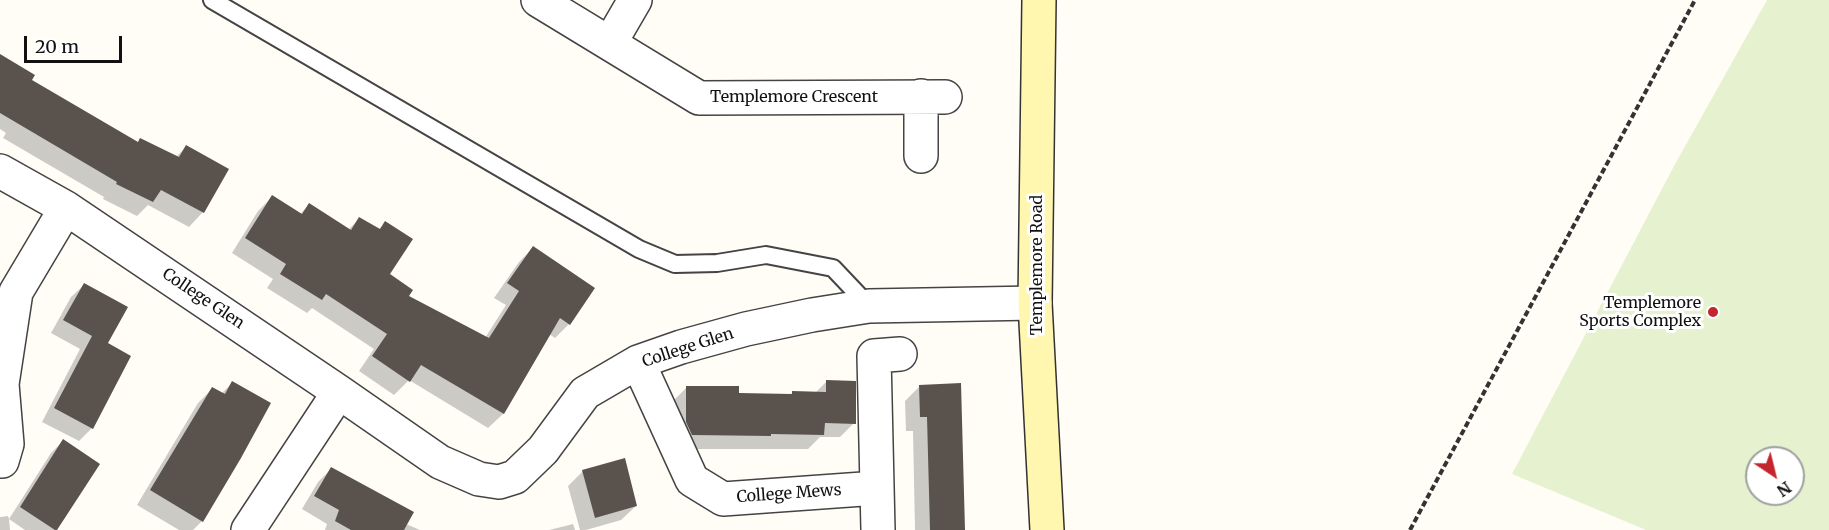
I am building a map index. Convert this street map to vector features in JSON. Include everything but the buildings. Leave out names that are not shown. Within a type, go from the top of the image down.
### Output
[{"type":"main road","name":"Templemore Road","points":[[1039,0],[1035,303],[1047,530]]},
{"type":"street","name":"Templemore Crescent","points":[[538,0],[699,98],[933,96],[921,156]]},
{"type":"street","points":[[610,43],[635,0]]},
{"type":"street","name":"College Glen","points":[[0,171],[66,207],[440,462],[479,479],[499,482],[515,477],[543,450],[585,393],[638,362],[681,347],[746,329],[870,306],[1035,303]]},
{"type":"street","points":[[0,461],[2,461],[7,444],[2,384],[16,292],[66,207]]},
{"type":"street","points":[[878,530],[874,356],[900,354]]},
{"type":"street","name":"College Mews","points":[[638,362],[692,480],[723,499],[877,488]]},
{"type":"street","points":[[248,530],[339,392]]},
{"type":"lane","points":[[212,0],[639,249],[675,264],[717,263],[766,255],[833,268],[870,306]]},
{"type":"path","points":[[1410,530],[1695,0]]},
{"type":"green space","name":"Templemore Sports Complex","points":[[1767,0],[1829,0],[1829,530],[1646,530],[1512,474],[1674,166]]},
{"type":"place","name":"Templemore Sports Complex","points":[[1713,312]]}]
